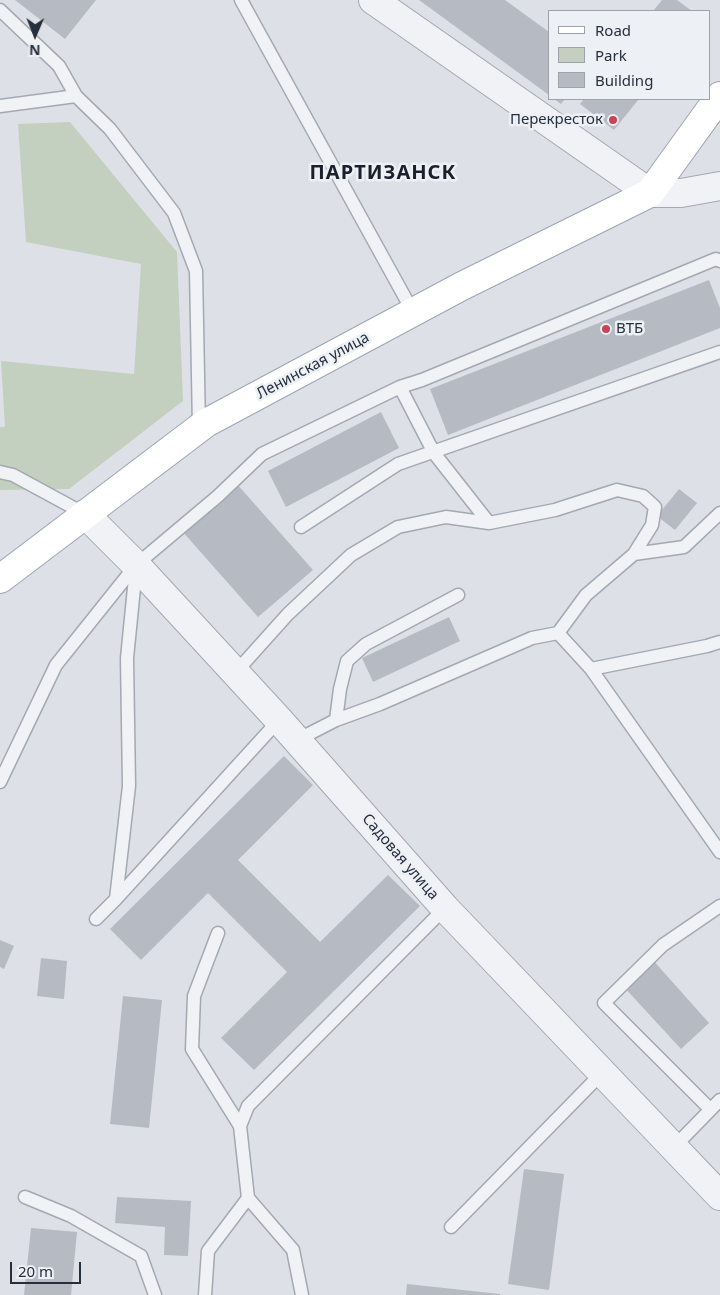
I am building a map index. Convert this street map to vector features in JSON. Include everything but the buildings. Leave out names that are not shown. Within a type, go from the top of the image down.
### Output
[{"type":"main road","name":"Ленинская улица","points":[[0,579],[199,428],[413,312],[650,193],[720,96]]},
{"type":"street","points":[[373,0],[650,193],[681,193],[718,185]]},
{"type":"street","name":"Садовая улица","points":[[85,514],[136,565],[288,730],[445,908],[720,1196]]},
{"type":"lane","points":[[241,0],[413,312]]},
{"type":"lane","points":[[0,10],[59,66],[76,96],[110,129],[174,213],[196,271],[199,428]]},
{"type":"lane","points":[[0,106],[76,96]]},
{"type":"lane","points":[[0,782],[56,665],[136,565],[218,496],[262,454],[400,387],[422,380],[716,259],[720,261]]},
{"type":"lane","points":[[301,527],[398,464],[720,352]]},
{"type":"lane","points":[[400,387],[434,452],[489,523]]},
{"type":"lane","points":[[0,472],[12,476],[85,514]]},
{"type":"lane","points":[[96,919],[288,730],[336,720],[380,704],[532,638],[558,633],[586,595],[634,554],[652,525],[655,507],[643,496],[617,490],[555,510],[489,523],[446,517],[398,528],[351,555],[288,614],[235,673]]},
{"type":"lane","points":[[634,554],[684,547],[720,513]]},
{"type":"lane","points":[[116,899],[129,786],[127,658],[136,565]]},
{"type":"lane","points":[[336,720],[340,689],[347,661],[366,644],[458,595]]},
{"type":"lane","points":[[558,633],[591,669],[720,852]]},
{"type":"lane","points":[[591,669],[720,642]]},
{"type":"lane","points":[[710,1110],[604,1003],[663,945],[720,906]]},
{"type":"lane","points":[[240,1126],[248,1106],[445,908]]},
{"type":"lane","points":[[218,933],[194,996],[192,1049],[240,1126],[248,1198],[293,1250],[302,1295]]},
{"type":"lane","points":[[451,1227],[602,1072]]},
{"type":"lane","points":[[674,1147],[720,1100]]},
{"type":"lane","points":[[25,1197],[71,1216],[141,1256],[155,1295]]},
{"type":"lane","points":[[205,1295],[208,1251],[248,1198]]},
{"type":"green space","points":[[70,122],[177,252],[183,401],[69,489],[0,490],[0,427],[5,427],[1,361],[134,374],[141,264],[26,242],[18,124]]},
{"type":"place","name":"Перекресток","points":[[613,120]]},
{"type":"place","name":"ВТБ","points":[[606,329]]},
{"type":"district","name":"ПАРТИЗАНСК","points":[[383,173]]}]
